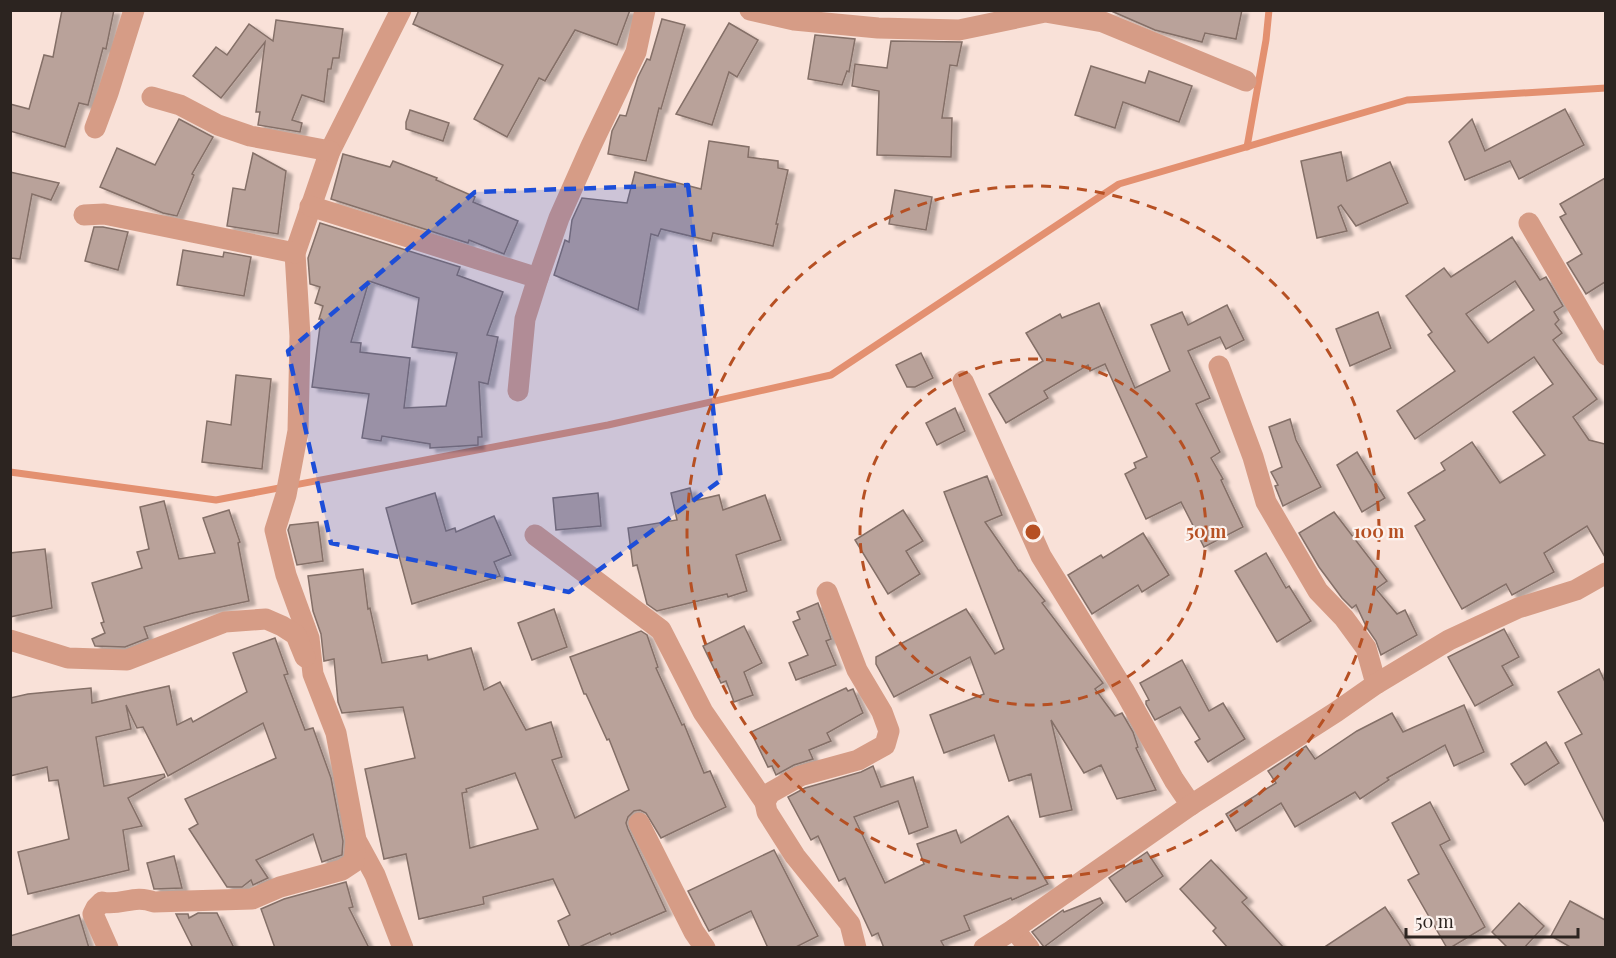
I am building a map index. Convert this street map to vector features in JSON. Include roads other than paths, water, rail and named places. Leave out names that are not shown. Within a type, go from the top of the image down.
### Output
[{"type":"street","points":[[95,128],[134,10]]},
{"type":"street","points":[[313,674],[309,638],[286,575],[275,530],[288,487],[298,431],[300,336],[295,253],[330,151],[401,10]]},
{"type":"street","points":[[518,391],[525,319],[538,278],[560,218],[591,146],[636,52],[645,10]]},
{"type":"street","points":[[750,10],[794,20],[878,28],[959,30],[1045,12],[1106,16],[1246,81]]},
{"type":"street","points":[[152,97],[180,105],[218,125],[250,136],[330,151]]},
{"type":"street","points":[[310,206],[538,278]]},
{"type":"street","points":[[84,215],[104,214],[295,253]]},
{"type":"street","points":[[1529,223],[1605,355]]},
{"type":"street","points":[[1219,366],[1253,457],[1266,502],[1318,591],[1344,618],[1366,648],[1376,684]]},
{"type":"street","points":[[963,381],[1041,556],[1125,692],[1191,806]]},
{"type":"street","points":[[535,535],[661,630],[703,712],[765,802],[767,812],[795,856],[850,924],[856,948]]},
{"type":"street","points":[[984,948],[1191,806],[1376,684],[1449,640],[1518,608],[1575,590],[1605,573]]},
{"type":"street","points":[[765,802],[770,793],[800,776],[858,760],[885,745],[889,730],[882,712],[857,670],[826,592]]},
{"type":"street","points":[[10,640],[68,658],[127,660],[225,622],[266,619],[296,635],[336,733],[356,840],[354,862],[342,870],[280,887],[252,899],[154,902],[142,897],[115,904],[102,902],[93,914],[108,948]]},
{"type":"street","points":[[639,823],[694,932],[705,948]]},
{"type":"street","points":[[356,840],[375,875],[403,948]]},
{"type":"street","points":[[1014,929],[1029,948]]},
{"type":"waterway","points":[[1247,147],[1269,10]]},
{"type":"waterway","points":[[10,472],[216,500],[608,425],[831,375],[1119,184],[1407,100],[1606,88]]}]
